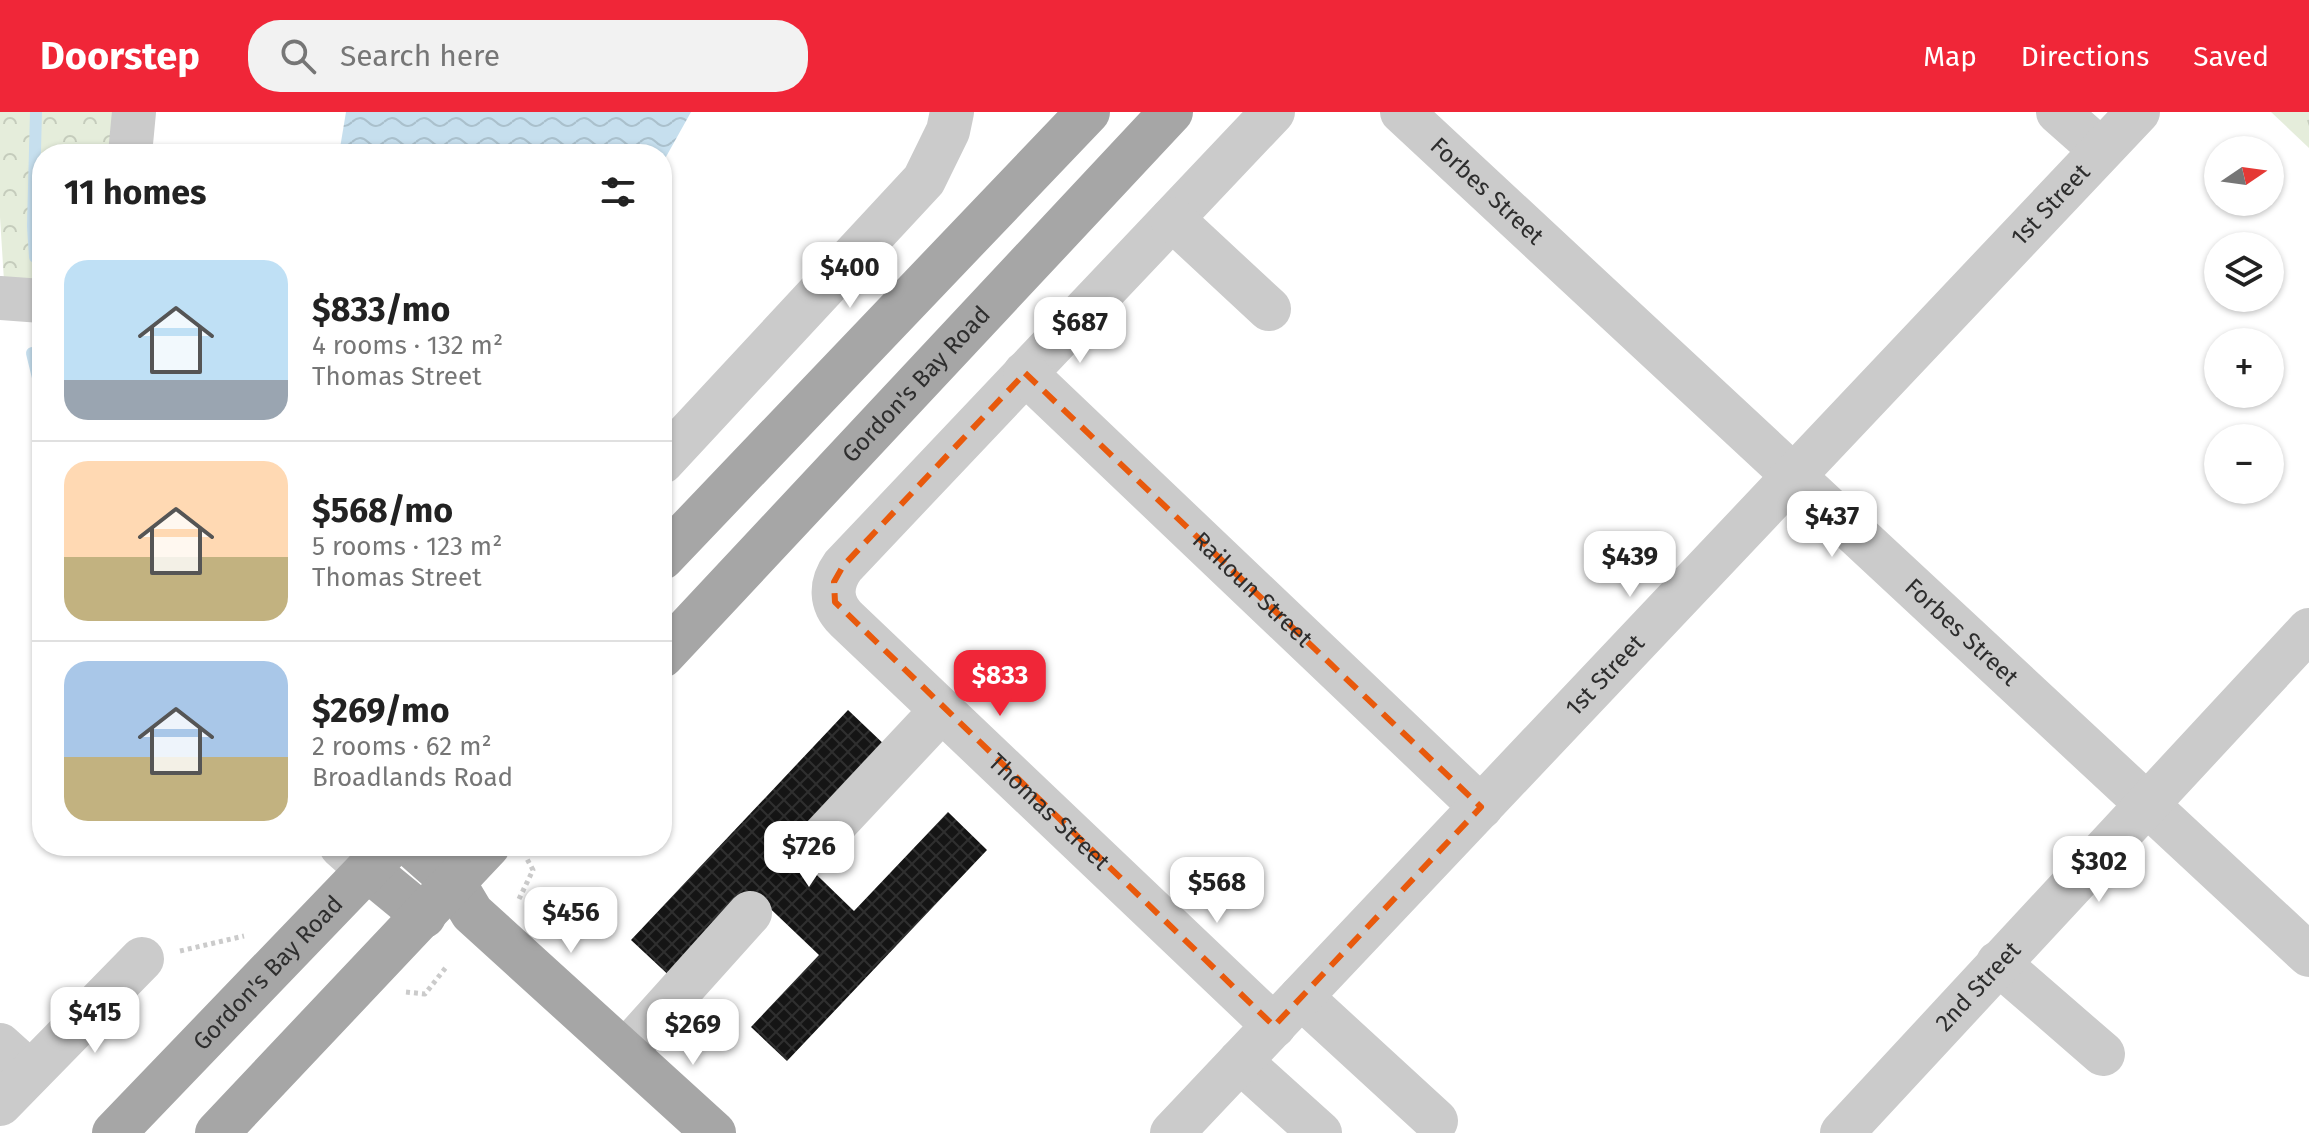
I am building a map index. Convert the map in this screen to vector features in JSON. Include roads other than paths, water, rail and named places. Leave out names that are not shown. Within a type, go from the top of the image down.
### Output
[{"type":"main road","points":[[672,548],[1088,112]]},
{"type":"main road","name":"Gordon's Bay Road","points":[[672,645],[1171,112]]},
{"type":"main road","name":"Gordon's Bay Road","points":[[114,1133],[364,856]]},
{"type":"main road","points":[[368,856],[424,916]]},
{"type":"main road","points":[[422,856],[625,1052],[714,1133]]},
{"type":"main road","points":[[217,1133],[424,916],[463,898],[498,856]]},
{"type":"street","points":[[131,144],[134,112]]},
{"type":"street","points":[[672,451],[924,180],[948,131],[952,112]]},
{"type":"street","points":[[1025,373],[1273,112]]},
{"type":"street","name":"Forbes Street","points":[[1402,112],[2309,955]]},
{"type":"street","points":[[2058,112],[2101,150]]},
{"type":"street","name":"1st Street","points":[[1172,1133],[2138,112]]},
{"type":"street","points":[[1172,219],[1269,309]]},
{"type":"street","points":[[0,298],[32,300]]},
{"type":"street","name":"Thomas Street","points":[[1025,373],[843,566],[833,592],[839,611],[942,710],[1288,1011],[1436,1121]]},
{"type":"street","name":"Railoun Street","points":[[1025,373],[1481,807]]},
{"type":"street","name":"2nd Street","points":[[1842,1133],[2309,630]]},
{"type":"street","points":[[822,838],[942,710]]},
{"type":"street","points":[[625,1052],[750,913]]},
{"type":"street","points":[[0,1104],[15,1059],[142,959]]},
{"type":"street","points":[[1998,963],[2103,1054]]},
{"type":"street","points":[[1240,1061],[1320,1133]]},
{"type":"water","points":[[346,112],[691,112],[672,146],[341,144]]},
{"type":"waterway","points":[[35,144],[36,112]]}]
